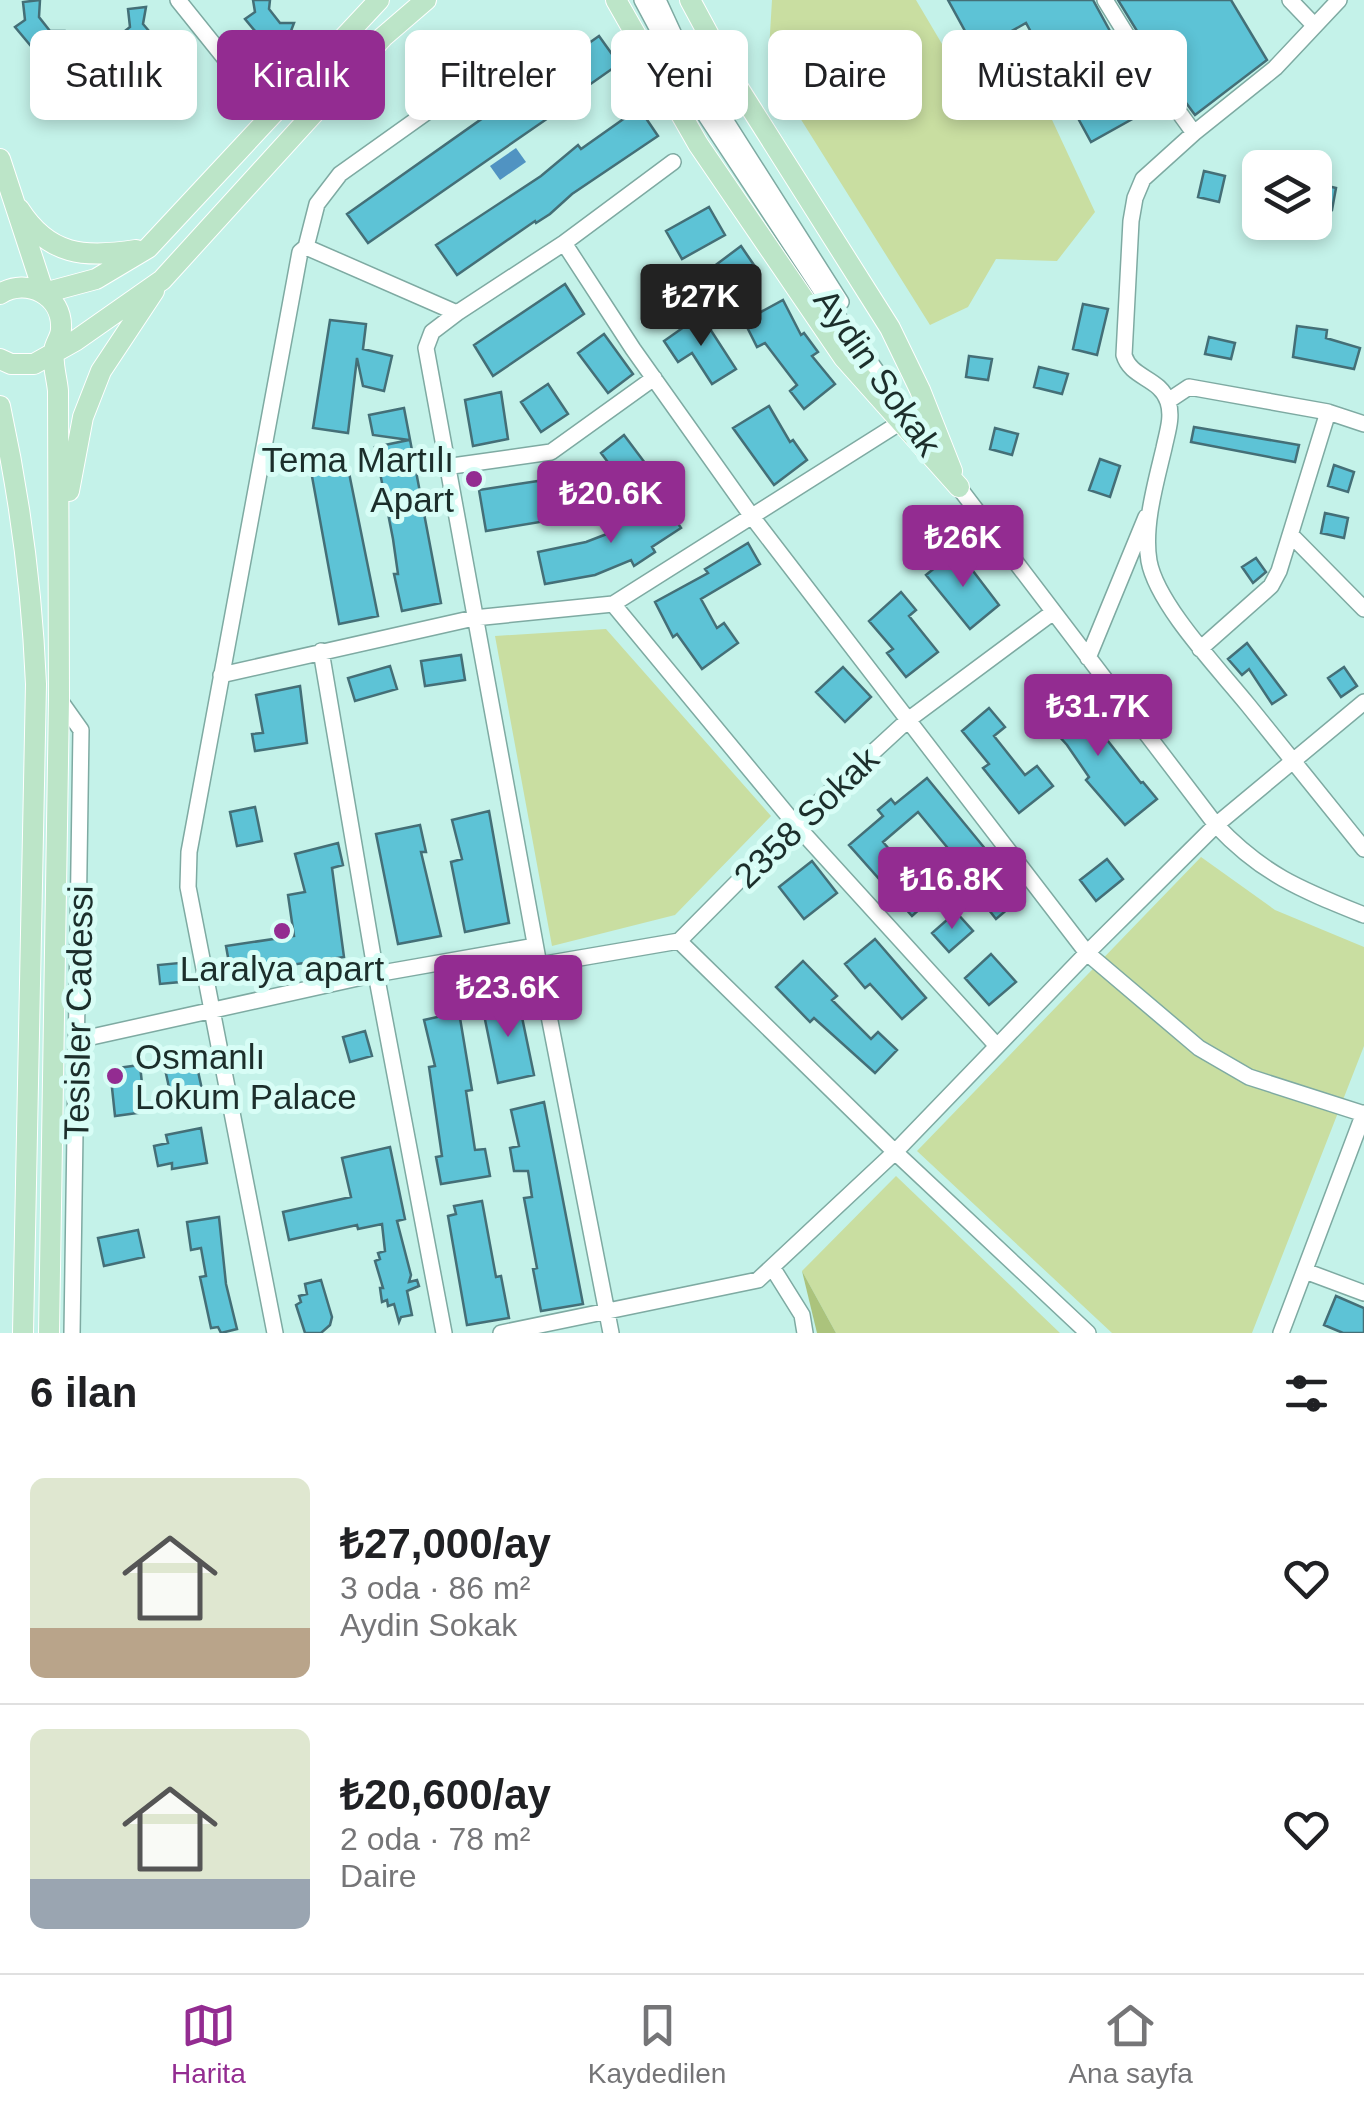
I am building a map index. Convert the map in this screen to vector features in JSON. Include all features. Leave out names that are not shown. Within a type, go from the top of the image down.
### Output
[{"type":"main road","points":[[0,294],[20,286],[44,294],[96,279],[148,248],[379,0]]},
{"type":"main road","points":[[59,587],[72,470],[84,417],[106,360],[162,280],[383,37],[426,0]]},
{"type":"main road","points":[[616,0],[698,144],[844,358],[958,487]]},
{"type":"main road","points":[[690,0],[732,78],[890,328],[920,390],[958,487]]},
{"type":"main road","points":[[0,159],[44,294],[60,314],[60,338],[54,350],[58,391],[59,587],[49,1333]]},
{"type":"main road","points":[[19,209],[34,233],[66,250],[104,255],[148,248]]},
{"type":"main road","points":[[0,358],[22,366],[45,358],[162,280]]},
{"type":"main road","points":[[0,406],[32,596],[36,684],[23,1333]]},
{"type":"street","points":[[178,0],[217,49]]},
{"type":"street","name":"Aydin Sokak","points":[[642,0],[696,102],[846,327],[958,487],[1216,825],[1245,855],[1292,886],[1364,915]]},
{"type":"street","points":[[658,0],[682,52],[958,487]]},
{"type":"street","points":[[1106,0],[1147,68],[1194,132]]},
{"type":"street","points":[[1290,0],[1313,24]]},
{"type":"street","points":[[1339,0],[1275,68],[1194,132],[1143,180],[1134,198],[1131,220],[1124,355],[1127,366],[1160,387],[1170,416],[1153,499],[1148,557],[1153,578],[1200,649],[1364,849]]},
{"type":"street","points":[[275,1333],[188,888],[188,852],[300,252],[306,247],[316,204],[340,174],[416,120]]},
{"type":"street","points":[[612,1333],[535,946],[426,348],[432,332],[457,313],[564,244],[674,162]]},
{"type":"street","points":[[564,244],[753,518],[1086,953],[1200,1048],[1250,1076],[1364,1114],[1282,1333]]},
{"type":"street","points":[[306,247],[457,313]]},
{"type":"street","points":[[445,467],[551,452],[654,378]]},
{"type":"street","points":[[1168,401],[1189,387],[1328,412],[1364,424]]},
{"type":"street","points":[[1200,649],[1271,586],[1280,572],[1328,412]]},
{"type":"street","points":[[222,675],[474,618],[613,604],[901,422]]},
{"type":"street","points":[[1088,658],[1153,499]]},
{"type":"street","points":[[1291,535],[1364,610]]},
{"type":"street","points":[[613,604],[794,824],[998,1046]]},
{"type":"street","name":"2358 Sokak","points":[[680,941],[794,824],[908,720],[1052,613]]},
{"type":"street","points":[[320,651],[444,1333]]},
{"type":"street","name":"Tesisler Cadessi","points":[[58,700],[80,730],[72,1333]]},
{"type":"street","points":[[501,1333],[758,1280],[895,1152],[1086,953],[1216,825],[1364,702]]},
{"type":"street","points":[[539,965],[680,941],[895,1152],[1088,1333]]},
{"type":"street","points":[[78,1040],[376,974],[535,946]]},
{"type":"street","points":[[772,1267],[802,1315],[806,1333]]},
{"type":"street","points":[[1305,1271],[1364,1293]]},
{"type":"green space","points":[[772,0],[916,0],[942,44],[942,120],[1052,120],[1095,212],[1057,261],[996,259],[968,307],[930,325],[801,120],[922,120],[922,30],[770,30]]},
{"type":"green space","points":[[606,629],[771,816],[675,915],[552,946],[495,636]]},
{"type":"green space","points":[[1201,857],[1275,910],[1364,947],[1364,1046],[1252,1333],[1112,1333],[917,1151]]},
{"type":"green space","points":[[896,1176],[1060,1333],[836,1333],[802,1271]]},
{"type":"green space","points":[[802,1271],[836,1333],[817,1333]]},
{"type":"water","points":[[516,148],[526,162],[500,180],[490,166]]},
{"type":"building","points":[[40,0],[39,17],[49,30],[30,30],[30,45],[15,27],[25,20],[23,2]]},
{"type":"building","points":[[253,0],[270,0],[269,9],[280,23],[294,23],[291,30],[254,30],[245,19],[255,12]]},
{"type":"building","points":[[948,0],[1093,0],[1109,30],[1030,30],[1026,23],[1014,30],[964,30]]},
{"type":"building","points":[[1118,0],[1231,0],[1267,60],[1195,115],[1187,104],[1187,30],[1136,30]]},
{"type":"building","points":[[146,7],[143,24],[148,30],[126,30],[130,27],[128,9]]},
{"type":"building","points":[[599,36],[611,53],[611,70],[591,84],[591,42]]},
{"type":"building","points":[[480,120],[545,120],[368,243],[347,214]]},
{"type":"building","points":[[622,120],[647,120],[658,136],[457,275],[436,245],[541,176],[578,145],[581,149]]},
{"type":"building","points":[[1079,120],[1130,120],[1091,142]]},
{"type":"building","points":[[1204,171],[1225,176],[1219,202],[1198,197]]},
{"type":"building","points":[[709,207],[725,235],[682,259],[666,231]]},
{"type":"building","points":[[741,246],[756,268],[724,291],[709,270]]},
{"type":"building","points":[[565,284],[584,314],[493,376],[474,345]]},
{"type":"building","points":[[783,300],[801,335],[804,333],[818,352],[812,356],[835,384],[804,409],[790,391],[797,385],[765,343],[757,347],[744,321]]},
{"type":"building","points":[[1083,304],[1108,309],[1097,355],[1073,349]]},
{"type":"building","points":[[701,315],[736,369],[712,384],[692,353],[678,362],[664,341]]},
{"type":"building","points":[[330,320],[366,324],[363,349],[392,356],[384,391],[363,386],[357,358],[348,433],[313,428]]},
{"type":"building","points":[[1297,326],[1327,330],[1326,338],[1360,348],[1354,369],[1293,357]]},
{"type":"building","points":[[604,334],[633,374],[608,393],[578,353]]},
{"type":"building","points":[[1209,337],[1235,343],[1231,359],[1205,354]]},
{"type":"building","points":[[969,356],[992,359],[988,380],[966,377]]},
{"type":"building","points":[[1039,367],[1068,374],[1062,394],[1034,387]]},
{"type":"building","points":[[548,384],[568,414],[541,432],[521,402]]},
{"type":"building","points":[[501,392],[508,439],[473,446],[465,400]]},
{"type":"building","points":[[769,406],[790,442],[793,440],[807,460],[774,485],[733,428]]},
{"type":"building","points":[[404,408],[441,603],[402,611],[375,447],[409,440],[373,435],[369,415]]},
{"type":"building","points":[[1194,427],[1299,445],[1295,462],[1191,442]]},
{"type":"building","points":[[995,428],[1018,434],[1012,455],[990,449]]},
{"type":"building","points":[[624,435],[645,463],[622,481],[601,453]]},
{"type":"building","points":[[345,453],[378,616],[339,624],[309,460]]},
{"type":"building","points":[[1100,459],[1120,466],[1110,497],[1089,490]]},
{"type":"building","points":[[1334,465],[1354,472],[1348,492],[1328,486]]},
{"type":"building","points":[[558,478],[564,518],[486,531],[479,490]]},
{"type":"building","points":[[661,498],[681,528],[652,547],[655,552],[634,566],[631,560],[595,575],[545,584],[538,552],[612,532],[609,527]]},
{"type":"building","points":[[1325,513],[1348,518],[1344,538],[1321,533]]},
{"type":"building","points":[[748,543],[760,564],[701,599],[717,628],[724,623],[738,643],[702,669],[677,634],[673,637],[655,602],[708,573],[705,569]]},
{"type":"building","points":[[957,550],[999,605],[970,629],[926,575]]},
{"type":"building","points":[[1256,558],[1266,572],[1253,583],[1242,567]]},
{"type":"building","points":[[901,592],[916,610],[909,616],[938,652],[906,677],[887,653],[893,649],[869,621]]},
{"type":"building","points":[[1247,643],[1286,695],[1272,704],[1249,669],[1242,675],[1228,659]]},
{"type":"building","points":[[461,655],[465,680],[425,686],[421,661]]},
{"type":"building","points":[[390,666],[397,689],[355,701],[348,678]]},
{"type":"building","points":[[843,667],[871,697],[845,722],[816,692]]},
{"type":"building","points":[[1344,667],[1357,686],[1341,697],[1328,678]]},
{"type":"building","points":[[300,686],[307,743],[255,751],[252,734],[263,733],[256,695]]},
{"type":"building","points":[[1067,689],[1157,799],[1125,825],[1086,780],[1089,777],[1067,745],[1039,714]]},
{"type":"building","points":[[989,708],[1005,727],[994,736],[1025,775],[1037,766],[1053,786],[1019,813],[983,768],[989,764],[962,731]]},
{"type":"building","points":[[927,778],[987,851],[955,877],[964,888],[949,900],[941,890],[912,916],[849,845],[883,816],[878,810],[891,799],[895,804]],"holes":[[[918,812],[956,858],[922,887],[883,842]]]},
{"type":"building","points":[[255,807],[262,841],[237,846],[230,812]]},
{"type":"building","points":[[489,811],[509,923],[465,932],[451,862],[462,859],[452,820]]},
{"type":"building","points":[[420,825],[426,852],[421,852],[441,936],[398,944],[376,834]]},
{"type":"building","points":[[338,843],[343,865],[332,868],[344,957],[231,974],[226,946],[294,936],[288,895],[305,892],[295,854]]},
{"type":"building","points":[[1107,859],[1123,879],[1096,901],[1080,880]]},
{"type":"building","points":[[812,861],[837,893],[804,919],[779,887]]},
{"type":"building","points":[[1007,879],[1022,897],[996,919],[981,900]]},
{"type":"building","points":[[956,912],[973,931],[949,952],[932,933]]},
{"type":"building","points":[[875,939],[926,998],[902,1019],[870,984],[865,988],[845,964]]},
{"type":"building","points":[[991,954],[1016,982],[989,1005],[965,978]]},
{"type":"building","points":[[803,961],[837,996],[832,1000],[871,1039],[878,1032],[897,1050],[875,1073],[814,1018],[810,1022],[776,987]]},
{"type":"building","points":[[179,963],[180,982],[160,984],[158,965]]},
{"type":"building","points":[[518,998],[534,1075],[498,1083],[482,1005]]},
{"type":"building","points":[[459,1012],[472,1090],[466,1091],[475,1150],[485,1149],[490,1176],[441,1184],[436,1157],[442,1156],[429,1067],[435,1066],[424,1020]]},
{"type":"building","points":[[365,1031],[372,1056],[350,1062],[343,1037]]},
{"type":"building","points":[[194,1053],[203,1094],[172,1101],[163,1060]]},
{"type":"building","points":[[140,1065],[145,1112],[115,1116],[110,1069]]},
{"type":"building","points":[[544,1102],[583,1304],[541,1311],[524,1198],[532,1197],[528,1171],[514,1171],[510,1148],[519,1146],[511,1110]]},
{"type":"building","points":[[201,1128],[207,1163],[172,1169],[172,1163],[158,1166],[154,1146],[168,1143],[166,1135]]},
{"type":"building","points":[[390,1147],[405,1219],[397,1221],[411,1275],[409,1282],[417,1280],[419,1286],[407,1291],[412,1315],[401,1317],[399,1322],[394,1304],[382,1302],[383,1288],[375,1261],[380,1259],[378,1253],[385,1251],[382,1224],[358,1229],[357,1225],[289,1240],[283,1212],[351,1197],[342,1158]]},
{"type":"building","points":[[482,1201],[496,1277],[501,1276],[509,1318],[467,1325],[448,1216],[456,1214],[454,1206]]},
{"type":"building","points":[[219,1217],[226,1284],[237,1329],[221,1333],[218,1327],[211,1328],[200,1277],[206,1276],[201,1248],[191,1250],[187,1222]]},
{"type":"building","points":[[138,1230],[144,1257],[104,1266],[98,1238]]},
{"type":"building","points":[[321,1280],[332,1317],[330,1325],[321,1333],[305,1333],[296,1305],[301,1302],[299,1296],[307,1294],[305,1284]]},
{"type":"building","points":[[1336,1296],[1364,1308],[1364,1333],[1343,1333],[1324,1325]]},
{"type":"place","name":"Tema Martılı Apart","points":[[474,479]]},
{"type":"place","name":"Laralya apart","points":[[282,931]]},
{"type":"place","name":"Osmanlı Lokum Palace","points":[[115,1076]]}]
